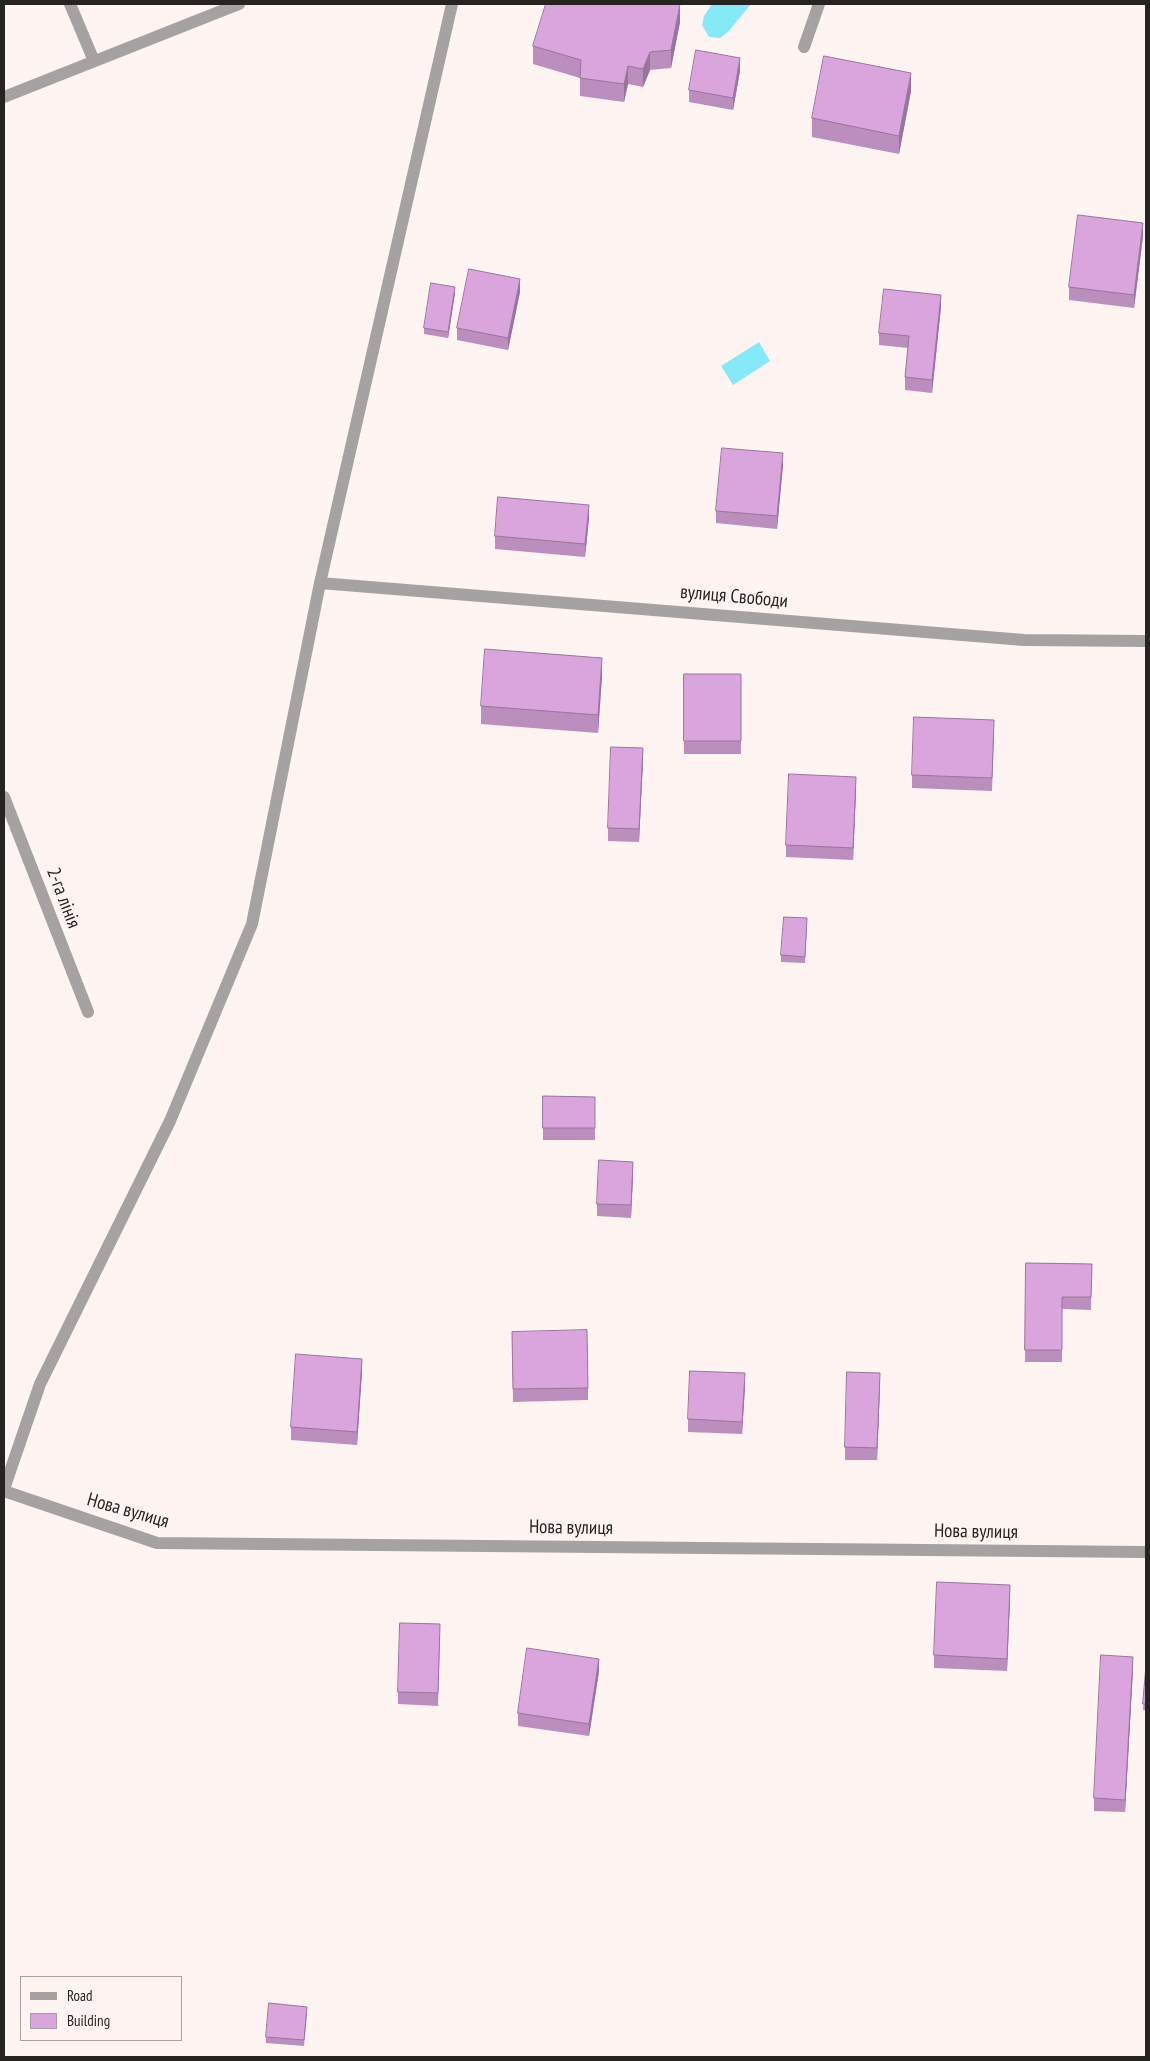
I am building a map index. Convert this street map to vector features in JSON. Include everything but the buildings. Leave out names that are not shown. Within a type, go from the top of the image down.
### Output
[{"type":"street","points":[[70,4],[94,61]]},
{"type":"street","points":[[4,97],[239,4]]},
{"type":"street","points":[[4,1490],[40,1384],[170,1121],[252,924],[320,583],[452,4]]},
{"type":"street","points":[[804,47],[819,4]]},
{"type":"street","name":"вулиця Свободи","points":[[320,583],[1024,640],[1146,641]]},
{"type":"street","name":"2-га лінія","points":[[4,797],[88,1012]]},
{"type":"street","name":"Нова вулиця","points":[[4,1490],[157,1543],[1146,1552]]},
{"type":"water","points":[[712,4],[751,4],[729,31],[720,38],[709,37],[702,25],[704,16]]},
{"type":"water","points":[[759,342],[770,361],[733,385],[721,366]]}]
